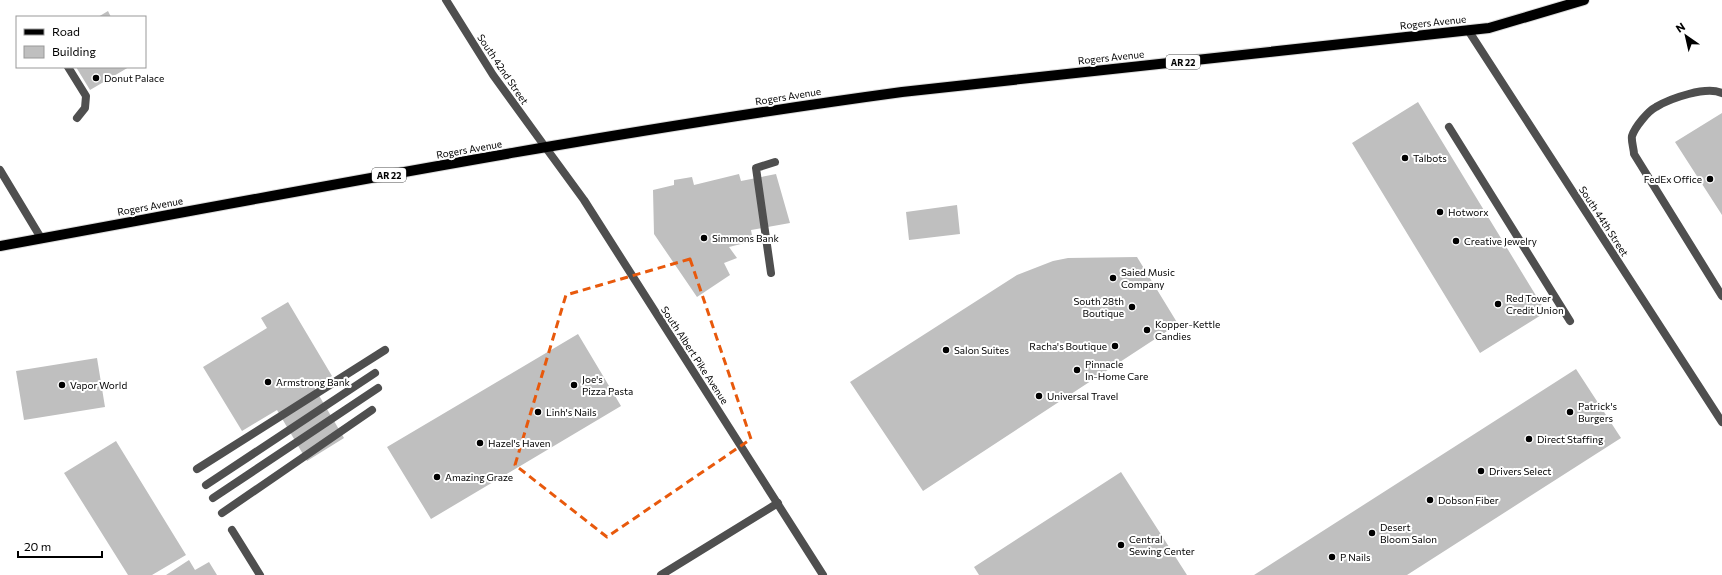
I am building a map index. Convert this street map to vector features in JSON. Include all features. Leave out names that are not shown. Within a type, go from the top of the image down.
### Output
[{"type":"main road","name":"Rogers Avenue","points":[[0,246],[352,181],[817,104],[902,92],[1489,28],[1584,0]]},
{"type":"street","name":"South 42nd Street","points":[[446,0],[493,75],[546,148]]},
{"type":"street","name":"South 44th Street","points":[[1468,30],[1722,422]]},
{"type":"street","points":[[69,68],[86,96],[85,108],[77,118]]},
{"type":"street","points":[[1722,93],[1703,91],[1682,96],[1656,106],[1642,118],[1632,136],[1634,154],[1722,296]]},
{"type":"street","points":[[1449,127],[1570,321]]},
{"type":"street","name":"South Albert Pike Avenue","points":[[546,148],[584,200],[823,575]]},
{"type":"street","points":[[771,273],[756,168],[775,162]]},
{"type":"street","points":[[0,170],[42,238]]},
{"type":"street","points":[[197,469],[386,350]]},
{"type":"street","points":[[206,485],[375,373]]},
{"type":"street","points":[[213,498],[378,388]]},
{"type":"street","points":[[222,512],[372,410]]},
{"type":"street","points":[[661,575],[778,503]]},
{"type":"street","points":[[232,530],[260,575]]},
{"type":"highlighted area","points":[[690,259],[751,439],[607,537],[515,465],[566,295]]},
{"type":"building","points":[[108,11],[110,16],[100,16]]},
{"type":"building","name":"Donut Palace","points":[[77,68],[127,68],[90,90]]},
{"type":"building","points":[[1418,102],[1546,312],[1480,353],[1352,143]]},
{"type":"building","name":"FedEx Office","points":[[1722,113],[1722,215],[1675,142]]},
{"type":"building","name":"Simmons Bank","points":[[739,174],[741,181],[776,174],[790,223],[751,230],[753,241],[729,247],[737,258],[724,263],[730,275],[697,297],[654,234],[653,190],[674,185],[674,180],[692,177],[694,185]]},
{"type":"building","points":[[957,205],[960,234],[909,240],[906,212]]},
{"type":"building","points":[[1137,257],[1178,324],[923,491],[850,382],[1017,275],[1053,261],[1068,258]]},
{"type":"building","name":"Armstrong Bank","points":[[288,302],[332,376],[314,387],[344,438],[307,461],[277,410],[242,431],[203,367],[267,328],[261,318]]},
{"type":"building","points":[[578,334],[621,406],[431,519],[387,447]]},
{"type":"building","points":[[97,358],[105,407],[24,420],[16,371]]},
{"type":"building","points":[[1576,369],[1621,438],[1407,575],[1254,575]]},
{"type":"building","points":[[116,441],[186,555],[152,575],[128,575],[64,473]]},
{"type":"building","points":[[1121,472],[1187,575],[979,575],[974,567]]},
{"type":"building","points":[[189,560],[195,570],[209,562],[217,575],[166,575]]},
{"type":"place","name":"Donut Palace","points":[[96,78]]},
{"type":"place","name":"Talbots","points":[[1405,158]]},
{"type":"place","name":"FedEx Office","points":[[1710,179]]},
{"type":"place","name":"Hotworx","points":[[1440,212]]},
{"type":"place","name":"Simmons Bank","points":[[704,238]]},
{"type":"place","name":"Creative Jewelry","points":[[1456,241]]},
{"type":"place","name":"Saied Music Company","points":[[1113,278]]},
{"type":"place","name":"Red Tover Credit Union","points":[[1498,304]]},
{"type":"place","name":"South 28th Boutique","points":[[1132,307]]},
{"type":"place","name":"Kopper-Kettle Candies","points":[[1147,330]]},
{"type":"place","name":"Racha's Boutique","points":[[1115,346]]},
{"type":"place","name":"Salon Suites","points":[[946,350]]},
{"type":"place","name":"Pinnacle In-Home Care","points":[[1077,370]]},
{"type":"place","name":"Armstrong Bank","points":[[268,382]]},
{"type":"place","name":"Vapor World","points":[[62,385]]},
{"type":"place","name":"Joe's Pizza Pasta","points":[[574,385]]},
{"type":"place","name":"Universal Travel","points":[[1039,396]]},
{"type":"place","name":"Linh's Nails","points":[[538,412]]},
{"type":"place","name":"Patrick's Burgers","points":[[1570,412]]},
{"type":"place","name":"Direct Staffing","points":[[1529,439]]},
{"type":"place","name":"Hazel's Haven","points":[[480,443]]},
{"type":"place","name":"Drivers Select","points":[[1481,471]]},
{"type":"place","name":"Amazing Graze","points":[[437,477]]},
{"type":"place","name":"Dobson Fiber","points":[[1430,500]]},
{"type":"place","name":"Desert Bloom Salon","points":[[1372,533]]},
{"type":"place","name":"Central Sewing Center","points":[[1121,545]]},
{"type":"place","name":"P Nails","points":[[1332,557]]}]
